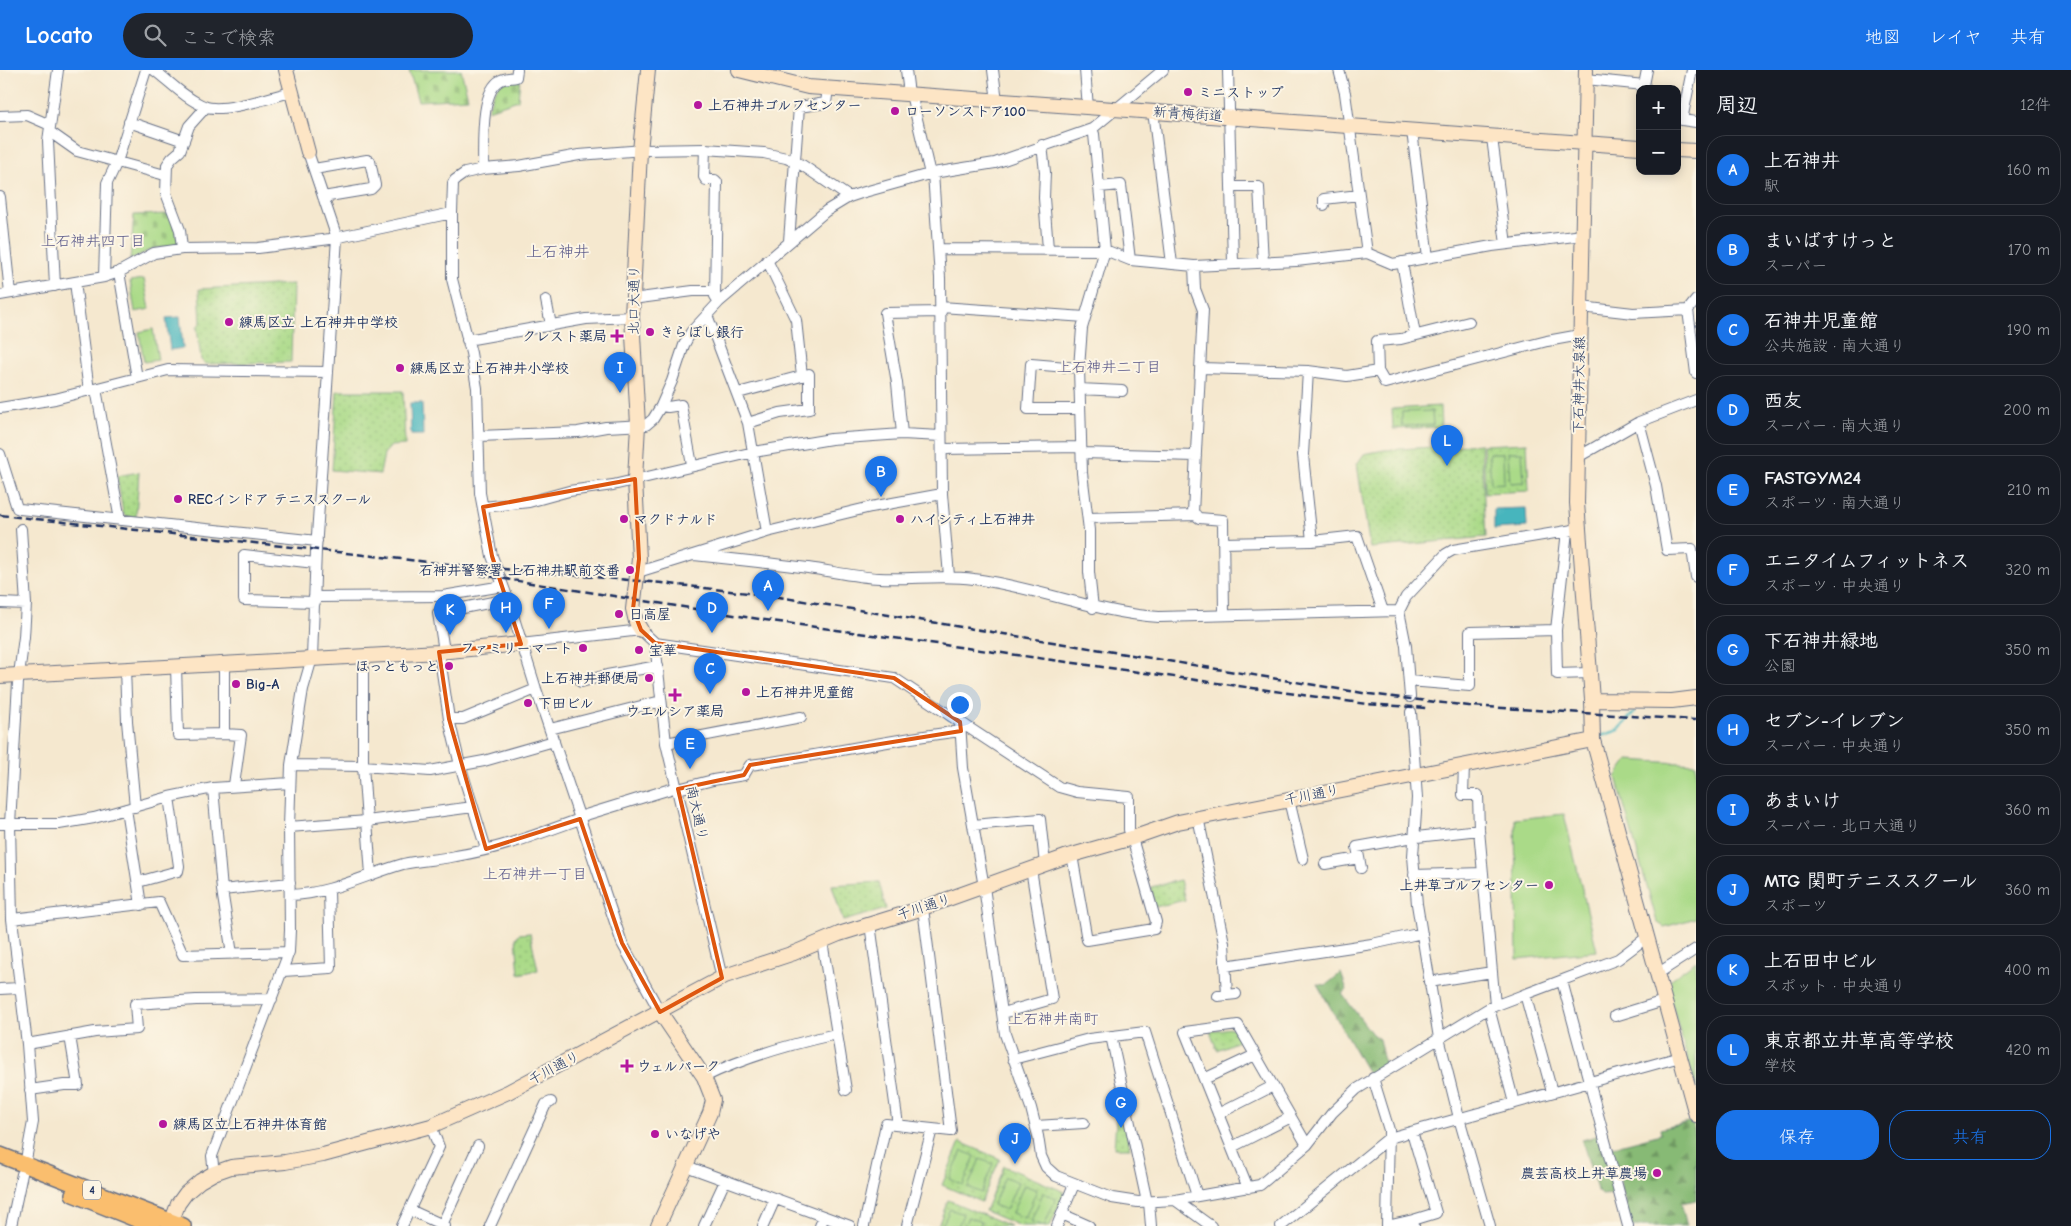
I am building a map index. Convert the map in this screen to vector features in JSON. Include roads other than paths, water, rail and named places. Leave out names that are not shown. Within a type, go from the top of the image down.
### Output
[{"type":"main road","points":[[286,70],[308,152]]},
{"type":"main road","name":"北口大通り","points":[[641,630],[636,622],[634,609],[638,572],[635,480],[638,425],[632,299],[638,228],[640,151],[648,70]]},
{"type":"main road","name":"新青梅街道","points":[[738,70],[802,85],[828,88],[1492,138],[1636,147]]},
{"type":"main road","name":"下石神井大泉線","points":[[1586,74],[1578,457],[1573,530],[1592,700]]},
{"type":"main road","points":[[1681,150],[1696,151]]},
{"type":"main road","points":[[0,676],[363,656],[521,644]]},
{"type":"main road","points":[[1696,698],[1672,701],[1592,700],[1593,740],[1696,1115]]},
{"type":"main road","name":"千川通り","points":[[175,1224],[178,1204],[186,1193],[200,1181],[214,1173],[231,1167],[285,1162],[323,1155],[431,1126],[508,1092],[722,978],[870,924],[924,908],[1131,834],[1198,817],[1593,740]]},
{"type":"main road","points":[[658,1226],[710,1113],[713,1100],[704,1077],[660,1012]]},
{"type":"main road","name":"4","points":[[0,1155],[23,1170],[153,1226]]},
{"type":"main road","name":"4","points":[[0,1166],[23,1170],[175,1224]]},
{"type":"street","points":[[55,286],[48,141],[58,70]]},
{"type":"street","points":[[104,277],[108,183],[117,162],[146,70]]},
{"type":"street","points":[[154,70],[195,102],[206,107],[222,109],[291,92]]},
{"type":"street","points":[[482,169],[486,101],[496,85],[500,81],[516,77],[517,70]]},
{"type":"street","points":[[906,70],[910,94],[931,173],[939,249],[942,494],[949,576]]},
{"type":"street","points":[[993,70],[997,101]]},
{"type":"street","points":[[1085,70],[1088,108]]},
{"type":"street","points":[[1228,70],[1233,263]]},
{"type":"street","points":[[1339,70],[1345,93],[1367,253]]},
{"type":"street","points":[[1586,74],[1644,85],[1647,70]]},
{"type":"street","points":[[1692,70],[1682,120],[1696,122]]},
{"type":"street","points":[[479,436],[578,432],[606,427],[646,425],[661,406],[687,338],[719,302],[766,260],[826,211],[849,197],[931,173],[996,163],[1042,145],[1092,129],[1161,71]]},
{"type":"street","points":[[789,241],[799,107],[826,103],[828,88]]},
{"type":"street","points":[[182,250],[180,230],[166,193],[165,175],[167,165],[180,151],[189,126],[206,107]]},
{"type":"street","points":[[1153,111],[1172,264]]},
{"type":"street","points":[[0,116],[27,115],[50,128],[77,151],[165,175]]},
{"type":"street","points":[[129,122],[184,141]]},
{"type":"street","points":[[1092,129],[1104,250],[1082,328],[1079,389],[1088,518],[1089,572],[1094,608]]},
{"type":"street","points":[[1412,131],[1428,258]]},
{"type":"street","points":[[1492,138],[1506,244]]},
{"type":"street","points":[[1042,145],[1048,250]]},
{"type":"street","points":[[705,149],[704,177],[706,180],[716,180],[717,182],[715,296],[719,302]]},
{"type":"street","points":[[660,1012],[622,943],[492,556],[480,493],[477,390],[452,280],[452,213],[455,180],[466,173],[482,169],[519,166],[579,155],[705,149],[764,153],[796,162],[849,197]]},
{"type":"street","points":[[214,1173],[212,1156],[283,971],[288,952],[291,765],[303,689],[312,658],[317,541],[337,238],[308,152]]},
{"type":"street","points":[[314,169],[370,161],[375,185],[371,189],[323,197]]},
{"type":"street","points":[[1099,187],[1121,185],[1130,260]]},
{"type":"street","points":[[1232,187],[1259,187],[1263,262]]},
{"type":"street","points":[[1324,205],[1324,200],[1359,195]]},
{"type":"street","points":[[0,197],[5,294],[104,277],[119,272],[154,253],[182,250],[258,248],[337,238],[452,213]]},
{"type":"street","points":[[939,249],[1104,250],[1130,260],[1194,266],[1296,261],[1367,253],[1393,264],[1506,244],[1583,235]]},
{"type":"street","points":[[766,260],[796,320],[802,376]]},
{"type":"street","points":[[1402,262],[1414,335]]},
{"type":"street","points":[[1194,266],[1195,289],[1203,310],[1193,513],[1199,518],[1223,520],[1224,615]]},
{"type":"street","points":[[119,272],[137,378]]},
{"type":"street","points":[[75,282],[93,390],[120,520]]},
{"type":"street","points":[[632,299],[693,290],[715,291]]},
{"type":"street","points":[[546,300],[551,325]]},
{"type":"street","points":[[1696,300],[1688,310],[1696,373]]},
{"type":"street","points":[[1581,307],[1633,313],[1688,310]]},
{"type":"street","points":[[902,434],[897,382],[885,313],[941,309],[1085,317]]},
{"type":"street","points":[[707,315],[748,423],[768,532]]},
{"type":"street","points":[[467,340],[586,320],[632,317]]},
{"type":"street","points":[[1469,322],[1401,339],[1377,341],[1378,371],[1385,382],[1547,341],[1580,335]]},
{"type":"street","points":[[1079,368],[1031,364],[1028,408],[1080,409]]},
{"type":"street","points":[[1201,368],[1308,371],[1347,376],[1378,371]]},
{"type":"street","points":[[0,408],[55,400],[168,370],[328,372]]},
{"type":"street","points":[[1308,371],[1302,455],[1312,541]]},
{"type":"street","points":[[738,393],[809,374],[809,409],[780,413],[748,423]]},
{"type":"street","points":[[1079,389],[1122,391]]},
{"type":"street","points":[[1578,457],[1639,422],[1696,400]]},
{"type":"street","points":[[661,406],[681,405],[692,465]]},
{"type":"street","points":[[1639,422],[1656,486],[1667,550],[1692,549],[1696,577]]},
{"type":"street","points":[[483,507],[529,502],[569,491],[635,480],[692,465],[754,452],[831,439],[902,434],[941,436]]},
{"type":"street","points":[[942,449],[1082,450],[1196,456]]},
{"type":"street","points":[[0,456],[17,508],[20,509],[317,541]]},
{"type":"street","points":[[638,572],[768,532],[871,507],[942,494]]},
{"type":"street","points":[[1088,518],[1196,515]]},
{"type":"street","points":[[12,1226],[33,1122],[27,1044],[12,919],[5,824],[26,604],[21,529]]},
{"type":"street","points":[[1410,697],[1406,646],[1399,611],[1406,598],[1423,578],[1453,550],[1573,530],[1556,630],[1557,674],[1590,673]]},
{"type":"street","points":[[1223,543],[1312,541],[1357,536],[1383,611]]},
{"type":"street","points":[[316,562],[244,555],[244,600],[443,596],[503,586]]},
{"type":"street","points":[[694,555],[772,563],[878,578],[949,576],[1019,587],[1094,608],[1139,616],[1399,611]]},
{"type":"street","points":[[486,849],[460,765],[449,719],[438,613],[508,599]]},
{"type":"street","points":[[0,603],[26,604]]},
{"type":"street","points":[[521,644],[641,630],[656,643],[894,678],[960,726],[1059,787],[1077,792],[1129,797],[1131,834],[1156,922],[1154,929],[1088,940],[1072,855]]},
{"type":"street","points":[[1409,681],[1470,686],[1470,632],[1556,630]]},
{"type":"street","name":"南大通り","points":[[656,643],[666,743],[722,978]]},
{"type":"street","points":[[363,656],[363,766],[371,875]]},
{"type":"street","points":[[224,664],[224,734]]},
{"type":"street","points":[[176,666],[178,735],[241,735],[234,786]]},
{"type":"street","points":[[580,682],[658,666]]},
{"type":"street","points":[[125,669],[131,808],[141,905]]},
{"type":"street","points":[[449,719],[463,719],[536,689]]},
{"type":"street","points":[[550,729],[661,701]]},
{"type":"street","points":[[1411,712],[1417,798],[1414,875],[1429,982],[1439,1038],[1459,1118],[1490,1226]]},
{"type":"street","points":[[666,743],[801,717]]},
{"type":"street","points":[[290,896],[311,895],[411,863],[457,856],[522,840],[580,818],[678,788],[744,775],[750,765],[800,758],[960,726]]},
{"type":"street","points":[[960,726],[963,768],[984,886],[1005,1034],[1031,1108],[1041,1156],[1046,1167],[1056,1176],[1112,1198],[1148,1202],[1175,1200],[1260,1185],[1307,1145],[1332,1113],[1357,1089],[1373,1078],[1492,1007],[1618,959],[1646,938]]},
{"type":"street","points":[[291,765],[363,766],[430,771],[484,761],[554,741]]},
{"type":"street","points":[[1464,765],[1463,795],[1478,795],[1479,830],[1492,972],[1492,1007],[1514,1103]]},
{"type":"street","points":[[5,824],[59,824],[94,818],[169,796],[213,788],[290,784]]},
{"type":"street","points":[[213,788],[222,890],[232,954]]},
{"type":"street","points":[[138,882],[178,871],[179,866],[169,796]]},
{"type":"street","points":[[1289,800],[1302,859]]},
{"type":"street","points":[[289,827],[366,822],[473,806]]},
{"type":"street","points":[[1198,817],[1224,943],[1227,995]]},
{"type":"street","points":[[974,825],[1040,819],[1045,864]]},
{"type":"street","points":[[1325,864],[1360,863],[1357,847],[1479,830]]},
{"type":"street","points":[[1003,1014],[1052,999],[1031,869]]},
{"type":"street","points":[[1414,875],[1483,873]]},
{"type":"street","points":[[222,890],[290,883]]},
{"type":"street","points":[[283,971],[331,968],[329,890]]},
{"type":"street","points":[[12,919],[159,902],[183,955],[288,952]]},
{"type":"street","points":[[864,1226],[886,1124],[951,1132],[952,1126],[924,908]]},
{"type":"street","points":[[870,924],[898,1125]]},
{"type":"street","points":[[1225,966],[1372,944],[1422,933]]},
{"type":"street","points":[[822,941],[846,1090]]},
{"type":"street","points":[[1657,974],[1696,949]]},
{"type":"street","points":[[1429,982],[1492,972]]},
{"type":"street","points":[[1562,981],[1628,1226]]},
{"type":"street","points":[[0,989],[19,988]]},
{"type":"street","points":[[1526,994],[1552,1092]]},
{"type":"street","points":[[27,1044],[95,1032],[137,1029],[135,1004],[196,1000],[272,999]]},
{"type":"street","points":[[1615,1016],[1664,1001]]},
{"type":"street","points":[[1248,1188],[1185,1032],[1238,1025],[1307,1145]]},
{"type":"street","points":[[1013,1059],[1089,1038],[1145,1032],[1197,1196]]},
{"type":"street","points":[[704,1077],[740,1062],[803,1041],[836,1034]]},
{"type":"street","points":[[30,1090],[78,1085],[70,1036]]},
{"type":"street","points":[[1111,1036],[1148,1202],[1151,1226]]},
{"type":"street","points":[[1204,1079],[1255,1055]]},
{"type":"street","points":[[1281,1226],[1389,1138],[1680,1057]]},
{"type":"street","points":[[1373,1078],[1389,1130],[1387,1226],[1414,1223],[1436,1213],[1412,1132]]},
{"type":"street","points":[[1218,1114],[1273,1086]]},
{"type":"street","points":[[490,1226],[546,1104],[551,1102]]},
{"type":"street","points":[[1232,1147],[1291,1117]]},
{"type":"street","points":[[1036,1126],[1084,1123]]},
{"type":"street","points":[[402,1226],[439,1146],[431,1126]]},
{"type":"street","points":[[907,1226],[932,1129]]},
{"type":"street","points":[[410,1210],[443,1225],[478,1146]]},
{"type":"street","points":[[686,1166],[775,1199],[822,1221],[850,1226]]},
{"type":"street","points":[[704,1226],[725,1181]]},
{"type":"street","points":[[1056,1226],[1074,1184]]},
{"type":"street","points":[[763,1226],[775,1199]]},
{"type":"street","points":[[1175,1200],[1211,1226]]},
{"type":"street","points":[[1062,1214],[1089,1226]]},
{"type":"water","points":[[180,317],[183,348],[170,350],[166,318]]},
{"type":"water","points":[[410,403],[422,403],[423,435],[411,435]]},
{"type":"water","points":[[1526,508],[1527,527],[1494,529],[1494,509]]},
{"type":"waterway","points":[[1598,737],[1619,730],[1634,712]]},
{"type":"railway","points":[[0,515],[437,563],[662,583],[773,596],[1369,694],[1469,706],[1696,720]]},
{"type":"railway","points":[[455,571],[765,620],[1367,704],[1427,708]]},
{"type":"place","name":"ミニストップ","points":[[1188,92]]},
{"type":"place","name":"上石神井ゴルフセンター","points":[[698,105]]},
{"type":"place","name":"ローソンストア100","points":[[895,111]]},
{"type":"place","name":"練馬区立 上石神井中学校","points":[[229,322]]},
{"type":"place","name":"きらぼし銀行","points":[[650,332]]},
{"type":"place","name":"クレスト薬局","points":[[617,336]]},
{"type":"place","name":"練馬区立 上石神井小学校","points":[[400,368]]},
{"type":"place","name":"あまいけ","points":[[620,393]]},
{"type":"place","name":"東京都立井草高等学校","points":[[1447,466]]},
{"type":"place","name":"まいばすけっと","points":[[881,497]]},
{"type":"place","name":"RECインドア テニススクール","points":[[178,499]]},
{"type":"place","name":"マクドナルド","points":[[624,519]]},
{"type":"place","name":"ハイシティ上石神井","points":[[900,519]]},
{"type":"place","name":"石神井警察署 上石神井駅前交番","points":[[630,570]]},
{"type":"place","name":"上石神井","points":[[768,611]]},
{"type":"place","name":"日高屋","points":[[619,614]]},
{"type":"place","name":"エニタイムフィットネス","points":[[549,629]]},
{"type":"place","name":"セブン-イレブン","points":[[506,633]]},
{"type":"place","name":"西友","points":[[712,633]]},
{"type":"place","name":"上石田中ビル","points":[[450,635]]},
{"type":"place","name":"ファミリーマート","points":[[583,648]]},
{"type":"place","name":"宝華","points":[[639,650]]},
{"type":"place","name":"ほっともっと","points":[[449,666]]},
{"type":"place","name":"上石神井郵便局","points":[[649,678]]},
{"type":"place","name":"Big-A","points":[[236,684]]},
{"type":"place","name":"上石神井児童館","points":[[746,692]]},
{"type":"place","name":"石神井児童館","points":[[710,694]]},
{"type":"place","name":"ウエルシア薬局","points":[[675,695]]},
{"type":"place","name":"下田ビル","points":[[528,703]]},
{"type":"place","name":"FASTGYM24","points":[[690,769]]},
{"type":"place","name":"上井草ゴルフセンター","points":[[1549,885]]},
{"type":"place","name":"ウェルパーク","points":[[627,1066]]},
{"type":"place","name":"練馬区立上石神井体育館","points":[[163,1124]]},
{"type":"place","name":"下石神井緑地","points":[[1121,1128]]},
{"type":"place","name":"いなげや","points":[[655,1134]]},
{"type":"place","name":"MTG 関町テニススクール","points":[[1015,1164]]},
{"type":"place","name":"農芸高校上井草農場","points":[[1657,1173]]},
{"type":"district","name":"上石神井四丁目","points":[[93,241]]},
{"type":"district","name":"上石神井","points":[[558,252]]},
{"type":"district","name":"上石神井二丁目","points":[[1109,367]]},
{"type":"district","name":"上石神井一丁目","points":[[535,874]]},
{"type":"district","name":"上石神井南町","points":[[1053,1019]]}]
